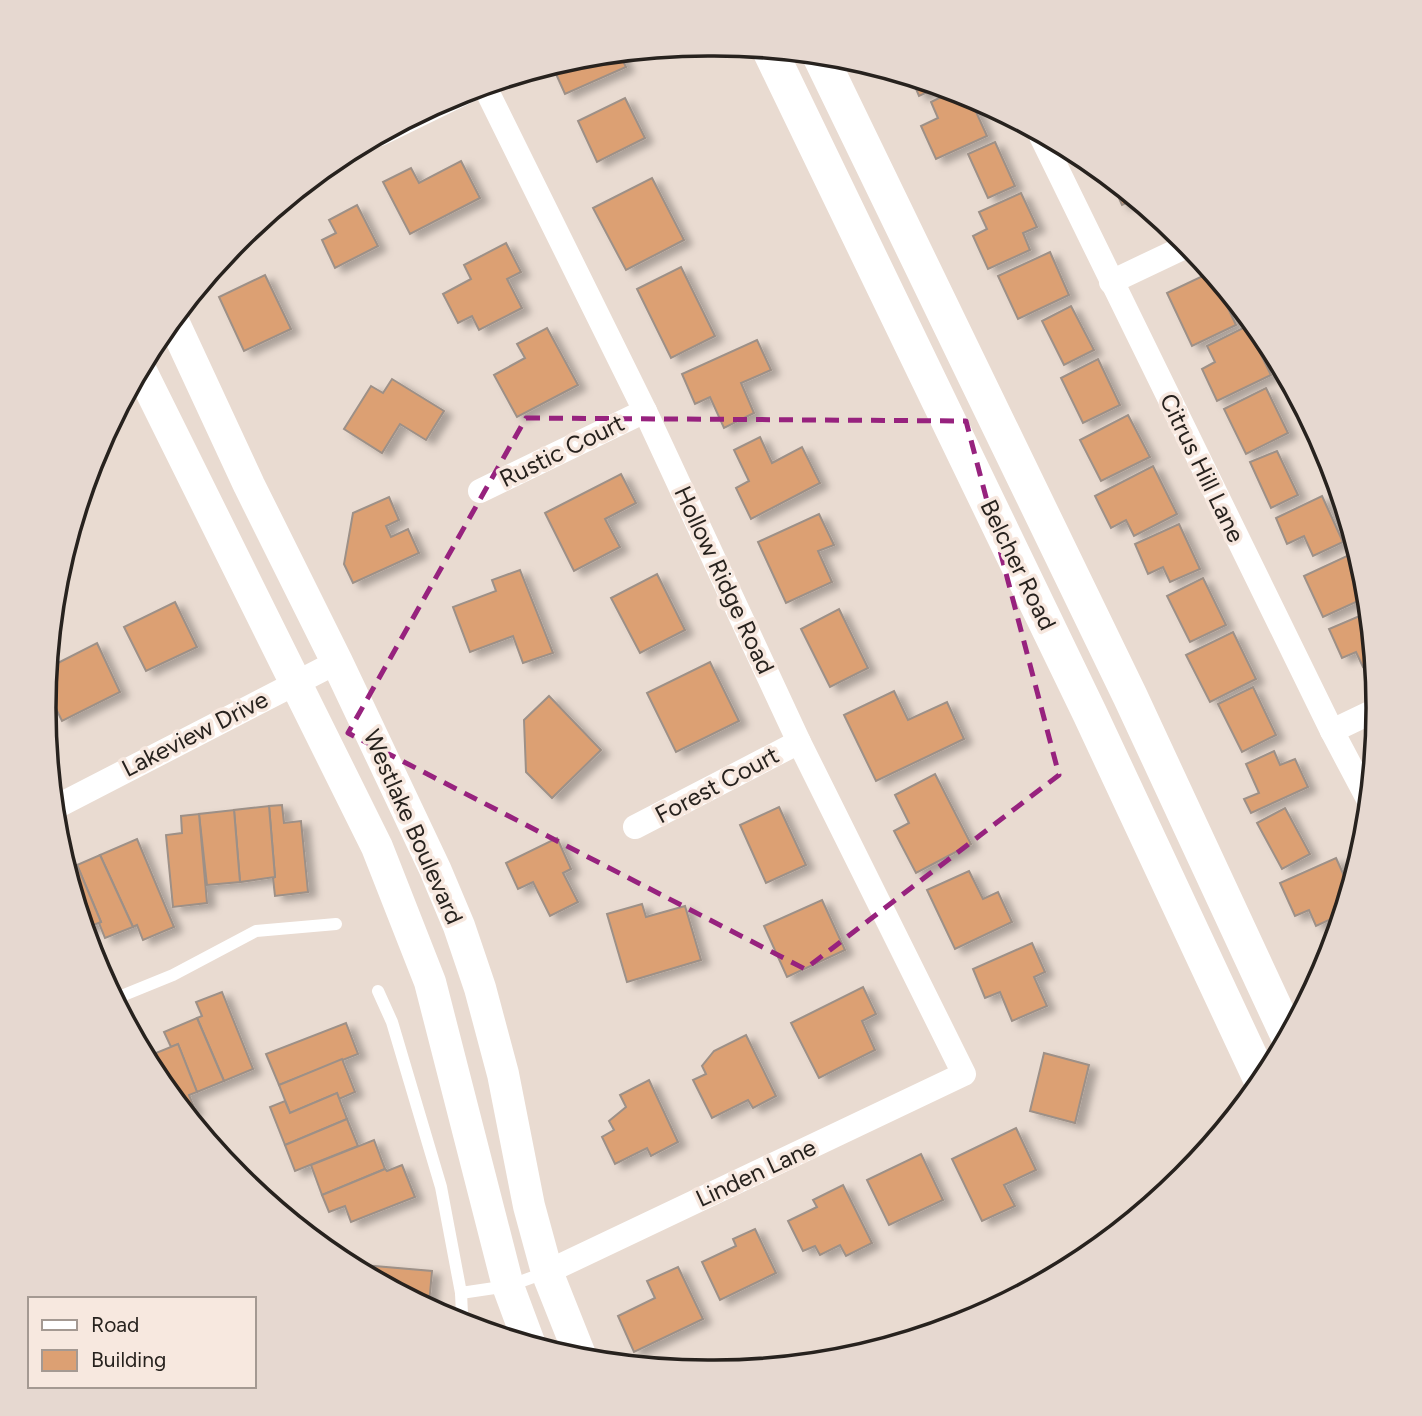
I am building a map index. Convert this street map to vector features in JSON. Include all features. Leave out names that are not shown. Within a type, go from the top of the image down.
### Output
[{"type":"main road","name":"Belcher Road","points":[[773,59],[1090,714],[1256,1070]]},
{"type":"main road","name":"Belcher Road","points":[[825,66],[1130,696],[1283,1026]]},
{"type":"street","name":"Hollow Ridge Road","points":[[489,94],[645,411],[799,742],[964,1074]]},
{"type":"street","name":"Citrus Hill Lane","points":[[1046,147],[1361,786]]},
{"type":"street","points":[[1111,282],[1177,250]]},
{"type":"street","name":"Westlake Boulevard","points":[[177,330],[435,869],[459,926],[480,988],[503,1074],[529,1206],[547,1272],[576,1346]]},
{"type":"street","name":"Westlake Boulevard","points":[[145,379],[377,847],[430,982],[508,1286],[526,1334]]},
{"type":"street","name":"Rustic Court","points":[[480,491],[645,411]]},
{"type":"street","name":"Lakeview Drive","points":[[64,803],[337,662]]},
{"type":"street","points":[[1332,731],[1366,715]]},
{"type":"street","name":"Forest Court","points":[[635,827],[799,742]]},
{"type":"street","name":"Linden Lane","points":[[547,1272],[964,1074]]},
{"type":"lane","points":[[123,995],[173,975],[256,930],[335,924]]},
{"type":"lane","points":[[378,991],[392,1022],[441,1187],[461,1293],[461,1311]]},
{"type":"lane","points":[[461,1293],[508,1286],[547,1272]]},
{"type":"highlighted area","points":[[526,418],[966,421],[1059,775],[805,969],[348,733]]},
{"type":"building","points":[[623,62],[626,67],[565,94],[556,74]]},
{"type":"building","points":[[916,88],[927,92],[919,96]]},
{"type":"building","points":[[941,97],[976,111],[987,136],[936,159],[921,126],[938,118],[931,102]]},
{"type":"building","points":[[625,98],[645,138],[597,162],[578,121]]},
{"type":"building","points":[[995,142],[1015,186],[988,198],[968,154]]},
{"type":"building","points":[[461,161],[480,198],[410,234],[383,182],[411,168],[419,183]]},
{"type":"building","points":[[652,178],[684,240],[626,270],[593,208]]},
{"type":"building","points":[[1021,193],[1037,227],[1023,233],[1030,250],[988,269],[973,236],[987,229],[979,212]]},
{"type":"building","points":[[357,205],[378,246],[335,268],[322,240],[336,233],[329,220]]},
{"type":"building","points":[[506,243],[521,272],[507,279],[522,308],[479,330],[472,316],[458,323],[443,294],[471,279],[464,265]]},
{"type":"building","points":[[1050,252],[1069,295],[1018,319],[998,276]]},
{"type":"building","points":[[681,267],[715,336],[671,358],[637,289]]},
{"type":"building","points":[[265,275],[291,329],[244,351],[219,297]]},
{"type":"building","points":[[1202,276],[1227,306],[1236,325],[1192,346],[1167,293]]},
{"type":"building","points":[[1071,306],[1094,350],[1064,365],[1042,321]]},
{"type":"building","points":[[547,328],[578,385],[517,417],[494,375],[525,358],[517,344]]},
{"type":"building","points":[[1243,328],[1271,375],[1217,401],[1202,369],[1215,362],[1207,346]]},
{"type":"building","points":[[757,340],[771,370],[741,383],[754,413],[724,428],[710,397],[695,404],[682,374]]},
{"type":"building","points":[[1098,359],[1120,405],[1083,423],[1061,378]]},
{"type":"building","points":[[392,379],[444,411],[426,440],[400,424],[382,453],[344,429],[371,386],[383,393]]},
{"type":"building","points":[[1266,388],[1288,433],[1246,454],[1224,409]]},
{"type":"building","points":[[1128,415],[1150,457],[1101,481],[1080,440]]},
{"type":"building","points":[[760,437],[772,463],[802,447],[820,483],[751,519],[736,488],[749,481],[734,450]]},
{"type":"building","points":[[1277,451],[1298,495],[1271,508],[1250,462]]},
{"type":"building","points":[[1153,466],[1177,514],[1134,536],[1126,520],[1111,528],[1095,496]]},
{"type":"building","points":[[621,474],[636,503],[605,519],[620,547],[574,571],[545,513]]},
{"type":"building","points":[[1322,496],[1343,542],[1313,556],[1304,536],[1287,544],[1276,518]]},
{"type":"building","points":[[389,497],[399,520],[386,526],[391,537],[408,529],[419,553],[353,583],[344,564],[353,513]]},
{"type":"building","points":[[819,514],[834,545],[818,551],[832,582],[786,603],[758,542]]},
{"type":"building","points":[[1179,524],[1200,569],[1170,582],[1163,567],[1148,574],[1135,544]]},
{"type":"building","points":[[1348,556],[1356,602],[1323,617],[1304,576]]},
{"type":"building","points":[[520,570],[553,653],[523,663],[513,636],[470,652],[453,607],[496,591],[492,580]]},
{"type":"building","points":[[657,574],[685,630],[640,653],[611,598]]},
{"type":"building","points":[[1203,578],[1226,625],[1190,642],[1167,596]]},
{"type":"building","points":[[175,602],[197,647],[146,671],[124,627]]},
{"type":"building","points":[[839,609],[868,668],[830,687],[801,629]]},
{"type":"building","points":[[1359,616],[1365,666],[1363,667],[1356,652],[1342,658],[1329,629]]},
{"type":"building","points":[[1233,632],[1256,679],[1210,702],[1186,655]]},
{"type":"building","points":[[97,643],[120,692],[62,721],[56,709],[57,663]]},
{"type":"building","points":[[710,662],[739,721],[676,752],[647,693]]},
{"type":"building","points":[[1253,687],[1276,735],[1242,752],[1218,704]]},
{"type":"building","points":[[894,691],[908,720],[947,702],[964,739],[876,781],[844,715]]},
{"type":"building","points":[[549,696],[601,750],[552,798],[526,772],[524,720]]},
{"type":"building","points":[[1274,751],[1280,765],[1295,759],[1308,787],[1251,813],[1244,799],[1259,793],[1246,764]]},
{"type":"building","points":[[935,774],[971,844],[916,873],[894,831],[909,823],[895,795]]},
{"type":"building","points":[[282,805],[284,823],[301,821],[308,892],[275,896],[269,806]]},
{"type":"building","points":[[269,806],[275,877],[240,882],[234,810]]},
{"type":"building","points":[[779,807],[806,865],[766,883],[740,825]]},
{"type":"building","points":[[1285,808],[1310,854],[1282,869],[1257,823]]},
{"type":"building","points":[[234,810],[240,882],[207,885],[199,814]]},
{"type":"building","points":[[199,814],[207,903],[173,907],[166,835],[182,833],[181,816]]},
{"type":"building","points":[[557,838],[571,869],[563,873],[578,902],[550,916],[533,882],[518,889],[506,863]]},
{"type":"building","points":[[137,839],[174,927],[143,940],[137,925],[133,927],[100,855]]},
{"type":"building","points":[[100,855],[133,927],[105,938],[77,865]]},
{"type":"building","points":[[1336,858],[1344,876],[1331,919],[1316,926],[1309,910],[1295,916],[1280,883]]},
{"type":"building","points":[[76,866],[101,922],[94,925],[78,877]]},
{"type":"building","points":[[969,871],[983,899],[998,892],[1012,922],[955,949],[927,890]]},
{"type":"building","points":[[822,900],[845,950],[787,977],[764,926]]},
{"type":"building","points":[[642,904],[646,917],[685,906],[701,960],[627,982],[607,914]]},
{"type":"building","points":[[1032,943],[1045,972],[1034,977],[1047,1006],[1012,1021],[1000,992],[985,998],[973,969]]},
{"type":"building","points":[[863,987],[876,1014],[862,1021],[875,1050],[819,1078],[791,1023]]},
{"type":"building","points":[[222,992],[253,1069],[224,1081],[197,1018],[202,1016],[196,1002]]},
{"type":"building","points":[[197,1018],[224,1081],[197,1092],[178,1044],[171,1047],[164,1032]]},
{"type":"building","points":[[346,1023],[358,1054],[279,1085],[266,1054]]},
{"type":"building","points":[[746,1035],[776,1096],[753,1108],[748,1100],[712,1118],[693,1080],[706,1074],[702,1066],[714,1051]]},
{"type":"building","points":[[178,1044],[197,1092],[189,1095],[195,1110],[166,1070],[155,1053]]},
{"type":"building","points":[[1044,1053],[1089,1065],[1075,1123],[1030,1111]]},
{"type":"building","points":[[342,1059],[355,1092],[339,1099],[337,1093],[290,1113],[279,1085]]},
{"type":"building","points":[[649,1080],[678,1142],[651,1156],[647,1148],[615,1164],[602,1137],[614,1130],[609,1121],[626,1107],[620,1095]]},
{"type":"building","points":[[337,1093],[347,1119],[285,1145],[270,1107],[285,1101],[290,1113]]},
{"type":"building","points":[[347,1119],[358,1146],[295,1171],[285,1145]]},
{"type":"building","points":[[1016,1128],[1036,1170],[1004,1185],[1015,1206],[982,1221],[952,1159]]},
{"type":"building","points":[[374,1140],[385,1169],[322,1195],[311,1165]]},
{"type":"building","points":[[921,1154],[943,1200],[889,1225],[867,1180]]},
{"type":"building","points":[[402,1165],[415,1197],[351,1222],[345,1206],[329,1212],[322,1195],[385,1169],[387,1171]]},
{"type":"building","points":[[843,1185],[872,1243],[846,1256],[840,1245],[820,1255],[815,1246],[803,1251],[788,1221],[817,1207],[813,1200]]},
{"type":"building","points":[[755,1229],[776,1273],[720,1300],[702,1262],[736,1246],[733,1239]]},
{"type":"building","points":[[371,1266],[432,1271],[430,1297]]},
{"type":"building","points":[[678,1267],[703,1319],[634,1352],[618,1316],[655,1298],[647,1281]]}]
